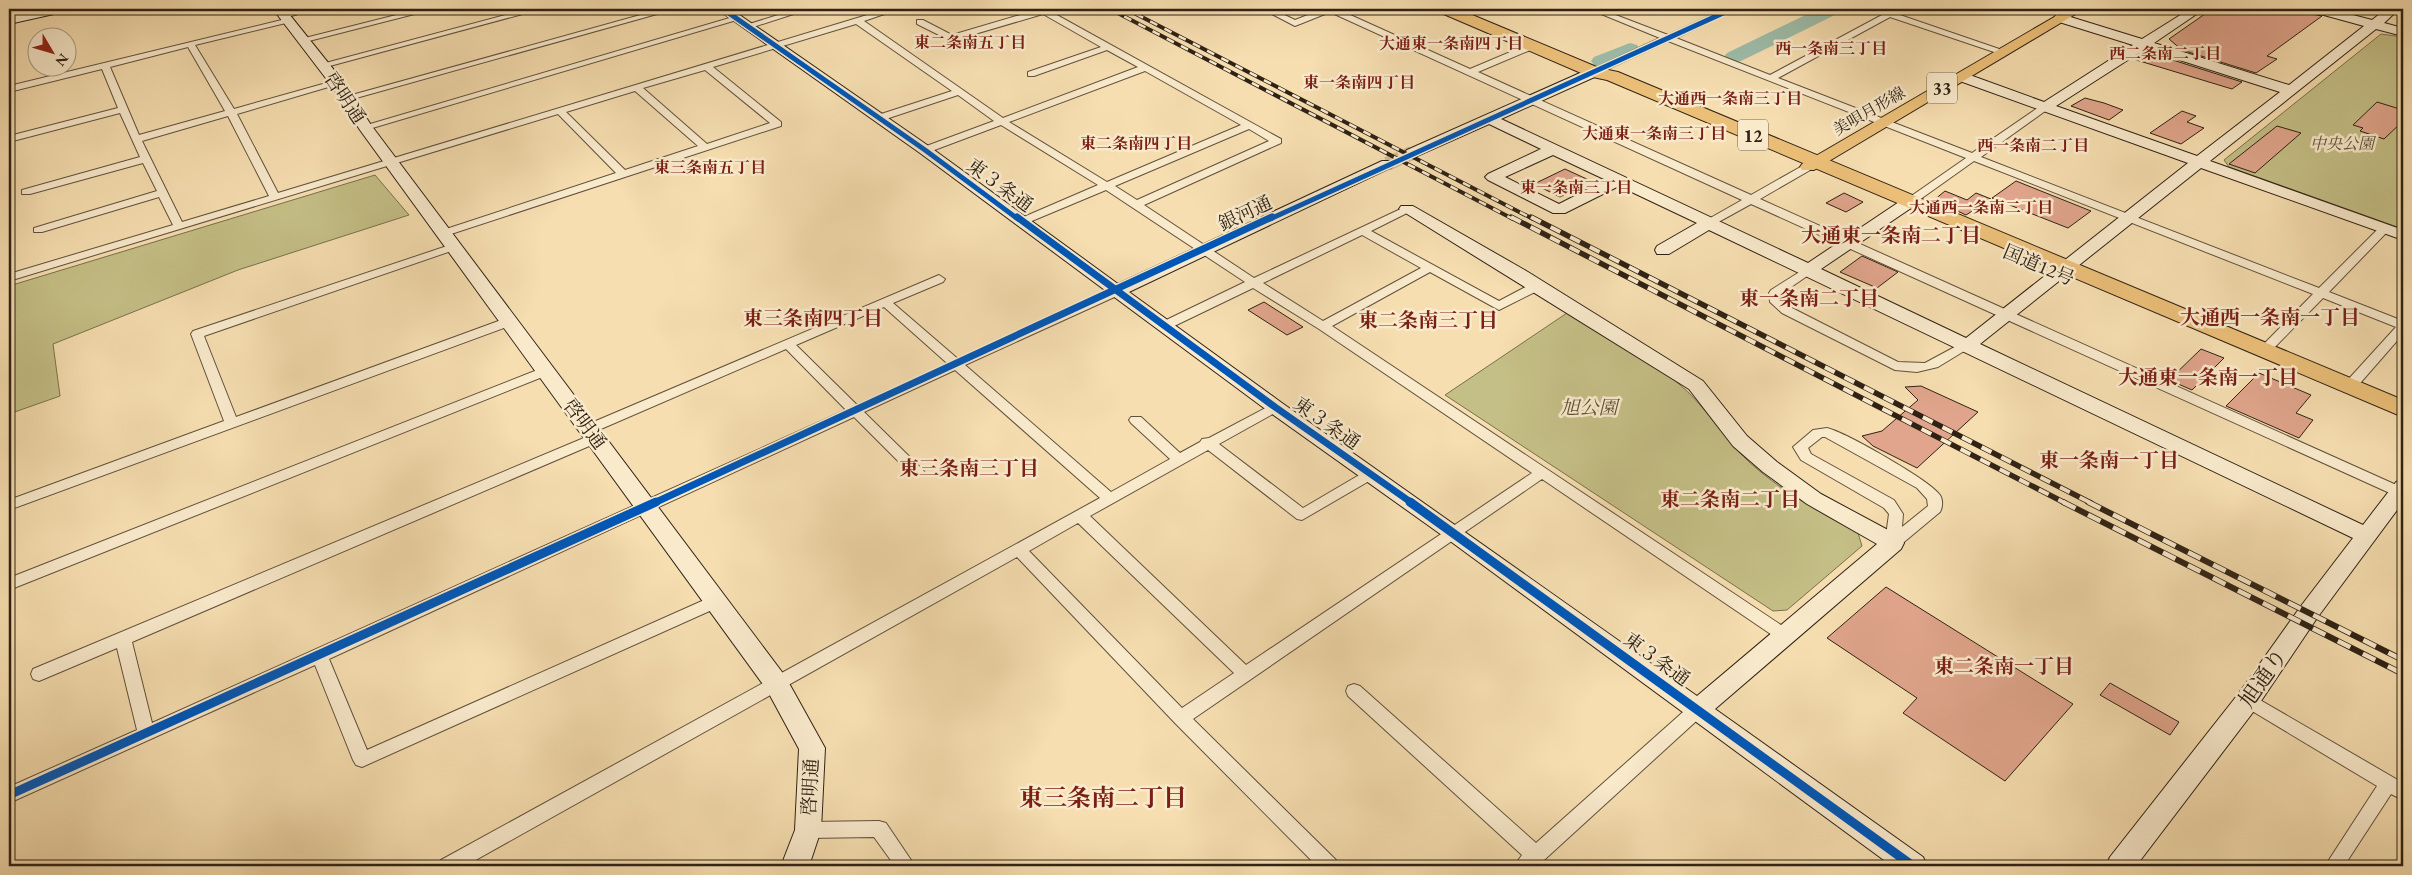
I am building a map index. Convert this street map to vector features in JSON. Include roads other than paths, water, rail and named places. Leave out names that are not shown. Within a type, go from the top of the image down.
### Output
[{"type":"highway","name":"国道12号","points":[[1445,9],[1594,72],[1612,76],[1812,165],[2061,270],[2403,420]]},
{"type":"highway","name":"国道12号","points":[[2061,270],[2403,409]]},
{"type":"main road","name":"美唄月形線","points":[[1812,165],[2077,9]]},
{"type":"street","points":[[9,20],[58,9]]},
{"type":"street","points":[[9,89],[190,44],[284,15],[312,9]]},
{"type":"street","points":[[305,39],[430,9]]},
{"type":"street","points":[[323,65],[537,9]]},
{"type":"street","points":[[346,98],[671,9]]},
{"type":"street","name":"東３条通","points":[[723,9],[925,150],[1275,407],[1454,533],[1913,866]]},
{"type":"street","points":[[365,127],[742,23],[805,9]]},
{"type":"street","points":[[9,278],[895,9]]},
{"type":"street","points":[[1266,9],[1295,23],[1330,9],[1751,200],[2402,491]]},
{"type":"street","points":[[1593,9],[2130,217],[2403,326],[2350,386]]},
{"type":"street","points":[[1412,153],[1490,120],[1730,9]]},
{"type":"street","points":[[1874,9],[2004,52]]},
{"type":"street","points":[[1771,78],[1899,9]]},
{"type":"street","points":[[2198,9],[2045,107],[1907,204],[1775,292],[1776,302],[1786,310],[1895,366],[1911,368],[1936,365],[1968,345],[2006,313],[2292,91],[2393,9]]},
{"type":"street","points":[[2318,9],[2403,32]]},
{"type":"street","points":[[920,22],[951,38],[1042,10],[1278,141],[1136,204]]},
{"type":"street","name":"啓明通","points":[[284,15],[305,39],[337,83],[365,127],[776,683],[812,748],[808,830],[795,866]]},
{"type":"street","points":[[2060,18],[2292,91]]},
{"type":"street","points":[[856,20],[1001,121],[1136,204],[1203,251],[1323,326],[1784,635]]},
{"type":"street","points":[[190,44],[231,112],[275,197]]},
{"type":"street","points":[[1471,72],[1532,46]]},
{"type":"street","points":[[1031,74],[1108,47]]},
{"type":"street","points":[[105,65],[136,139],[179,226]]},
{"type":"street","points":[[232,423],[197,334],[624,174],[777,124],[706,66]]},
{"type":"street","points":[[925,150],[1145,68]]},
{"type":"street","points":[[1962,77],[2403,235]]},
{"type":"street","points":[[136,139],[337,83]]},
{"type":"street","points":[[636,87],[706,148]]},
{"type":"street","points":[[879,118],[959,92]]},
{"type":"street","points":[[10,139],[124,109]]},
{"type":"street","points":[[559,110],[624,174]]},
{"type":"street","points":[[1490,120],[2368,536]]},
{"type":"street","points":[[1023,221],[1250,125]]},
{"type":"street","points":[[1553,149],[1493,177],[1559,210],[1619,180]]},
{"type":"street","points":[[26,192],[146,159]]},
{"type":"street","name":"銀河通","points":[[1117,291],[1387,164]]},
{"type":"street","points":[[1663,250],[1812,165]]},
{"type":"street","points":[[38,230],[163,193]]},
{"type":"street","points":[[1164,326],[1407,208],[1696,385],[1740,441],[1770,467],[1814,499],[1893,543]]},
{"type":"street","points":[[2264,351],[2385,228]]},
{"type":"street","points":[[1362,230],[1499,306],[1537,286]]},
{"type":"street","points":[[1323,326],[1429,268]]},
{"type":"street","points":[[39,674],[592,434],[939,279]]},
{"type":"street","points":[[9,795],[320,656],[1117,291]]},
{"type":"street","points":[[885,302],[1109,498]]},
{"type":"street","points":[[9,505],[508,322]]},
{"type":"street","points":[[789,345],[918,474]]},
{"type":"street","points":[[9,584],[545,371]]},
{"type":"street","points":[[448,866],[1207,442],[1275,407]]},
{"type":"street","points":[[1136,420],[1178,459]]},
{"type":"street","points":[[1354,691],[1529,860],[1698,709],[1935,508],[1934,497],[1922,485],[1827,432],[1818,433],[1800,447],[1806,457],[1890,504],[1896,514],[1893,543]]},
{"type":"street","points":[[1207,442],[1302,515],[1371,474]]},
{"type":"street","points":[[1181,718],[1541,473]]},
{"type":"street","name":"旭通り","points":[[2120,866],[2248,700],[2309,612],[2402,491]]},
{"type":"street","points":[[1078,515],[1245,674]]},
{"type":"street","points":[[1018,549],[1181,718],[1329,866]]},
{"type":"street","points":[[320,656],[362,760],[717,601]]},
{"type":"street","points":[[123,639],[146,733]]},
{"type":"street","points":[[2248,700],[2396,788],[2334,866]]},
{"type":"street","points":[[808,830],[879,829],[906,866]]},
{"type":"waterway","points":[[1734,57],[1832,9]]},
{"type":"waterway","points":[[1601,61],[1630,49]]},
{"type":"tunnel","points":[[1387,164],[1412,153]]},
{"type":"railway","points":[[1110,9],[1513,219]]},
{"type":"railway","points":[[1136,14],[1533,219]]},
{"type":"railway","points":[[1511,217],[2065,503]]},
{"type":"railway","points":[[1531,217],[2091,503]]},
{"type":"railway","points":[[2063,502],[2403,674]]},
{"type":"railway","points":[[2088,502],[2403,660]]},
{"type":"district","name":"東二条南五丁目","points":[[970,42]]},
{"type":"district","name":"大通東一条南四丁目","points":[[1451,43]]},
{"type":"district","name":"西一条南三丁目","points":[[1831,48]]},
{"type":"district","name":"西二条南二丁目","points":[[2165,53]]},
{"type":"district","name":"東一条南四丁目","points":[[1359,82]]},
{"type":"district","name":"大通西一条南三丁目","points":[[1730,98]]},
{"type":"district","name":"大通東一条南三丁目","points":[[1654,133]]},
{"type":"district","name":"東二条南四丁目","points":[[1136,143]]},
{"type":"district","name":"西一条南二丁目","points":[[2033,145]]},
{"type":"district","name":"東三条南五丁目","points":[[710,167]]},
{"type":"district","name":"東一条南三丁目","points":[[1576,187]]},
{"type":"district","name":"大通西一条南二丁目","points":[[1981,207]]},
{"type":"district","name":"大通東一条南二丁目","points":[[1891,235]]},
{"type":"district","name":"東一条南二丁目","points":[[1809,298]]},
{"type":"district","name":"大通西一条南一丁目","points":[[2270,317]]},
{"type":"district","name":"東三条南四丁目","points":[[813,318]]},
{"type":"district","name":"東二条南三丁目","points":[[1428,320]]},
{"type":"district","name":"大通東一条南一丁目","points":[[2208,377]]},
{"type":"district","name":"東一条南一丁目","points":[[2109,460]]},
{"type":"district","name":"東三条南三丁目","points":[[969,468]]},
{"type":"district","name":"東二条南二丁目","points":[[1730,499]]},
{"type":"district","name":"東二条南一丁目","points":[[2004,666]]},
{"type":"district","name":"東三条南二丁目","points":[[1103,797]]},
{"type":"park label","name":"中央公園","points":[[2342,143]]},
{"type":"park label","name":"旭公園","points":[[1589,407]]}]
